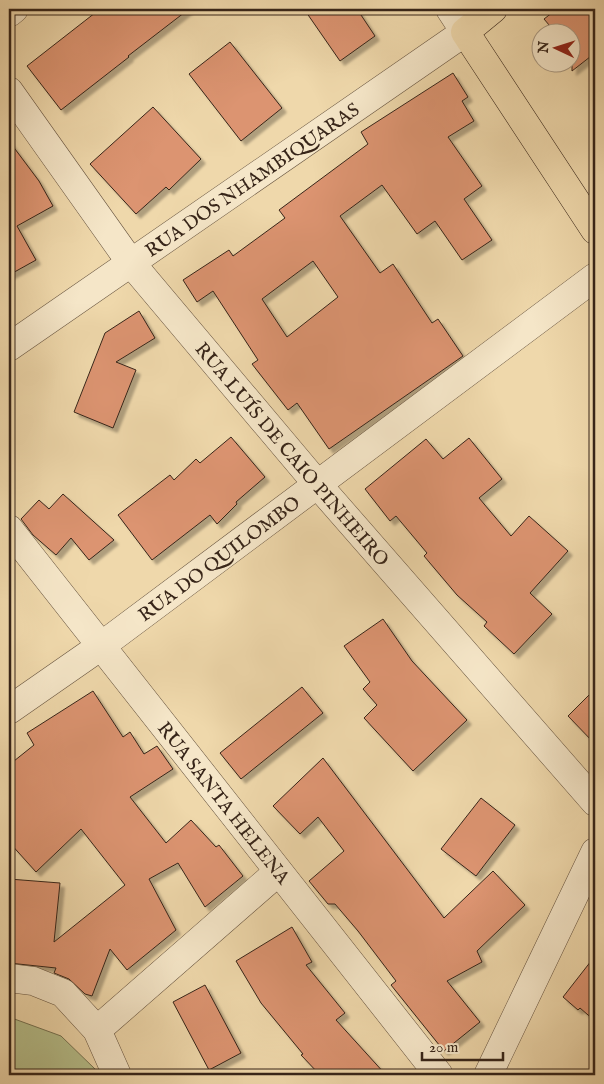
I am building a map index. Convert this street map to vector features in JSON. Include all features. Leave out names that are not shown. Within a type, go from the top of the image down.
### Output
[{"type":"main road","name":"RUA DOS NHAMBIQUARAS","points":[[465,32],[493,9]]},
{"type":"main road","points":[[465,32],[595,230]]},
{"type":"street","points":[[9,13],[14,9]]},
{"type":"street","points":[[450,9],[465,32]]},
{"type":"street","name":"RUA DOS NHAMBIQUARAS","points":[[9,347],[465,32]]},
{"type":"street","name":"RUA LUÍS DE CAIO PINHEIRO","points":[[9,92],[131,263],[318,484],[595,802]]},
{"type":"street","name":"RUA DO QUILOMBO","points":[[9,710],[101,646],[595,277]]},
{"type":"street","name":"RUA SANTA HELENA","points":[[9,529],[439,1075]]},
{"type":"street","points":[[488,1075],[595,852]]},
{"type":"street","points":[[97,1030],[278,872]]},
{"type":"street","points":[[9,978],[33,981],[63,993],[97,1030],[117,1075]]},
{"type":"green space","points":[[9,1017],[61,1036],[95,1069],[96,1075],[9,1075]]},
{"type":"building","points":[[100,9],[189,9],[61,110],[27,66]]},
{"type":"building","points":[[304,9],[357,9],[375,36],[340,61]]},
{"type":"building","points":[[557,9],[595,9],[595,53],[582,63],[582,22],[547,22],[544,19]]},
{"type":"building","points":[[230,42],[282,108],[241,141],[189,74]]},
{"type":"building","points":[[453,73],[468,97],[462,101],[474,121],[448,137],[482,186],[464,199],[492,240],[462,260],[435,221],[417,234],[382,185],[340,216],[380,273],[393,264],[432,323],[438,319],[463,356],[329,449],[297,403],[288,410],[252,364],[258,360],[213,291],[197,302],[183,280],[229,250],[233,256],[285,218],[279,210],[368,144],[361,132]],"holes":[[[313,261],[338,297],[287,337],[262,299]]]},
{"type":"building","points":[[153,107],[201,159],[169,190],[166,187],[136,214],[90,164]]},
{"type":"building","points":[[9,141],[39,181],[53,206],[17,226],[36,260],[9,275]]},
{"type":"building","points":[[139,311],[155,338],[116,362],[136,370],[113,428],[74,412],[105,333]]},
{"type":"building","points":[[231,437],[265,477],[236,502],[237,504],[217,524],[210,515],[152,560],[118,515],[170,475],[174,480],[196,459],[200,463]]},
{"type":"building","points":[[469,438],[502,479],[479,498],[511,536],[529,516],[568,551],[530,593],[552,614],[514,654],[484,626],[487,622],[457,595],[424,556],[427,553],[396,516],[390,521],[365,489],[426,439],[443,459]]},
{"type":"building","points":[[63,494],[114,540],[89,560],[71,538],[56,555],[33,535],[21,519],[39,500],[49,509]]},
{"type":"building","points":[[383,619],[412,661],[467,720],[413,771],[364,718],[377,705],[363,689],[370,682],[344,646]]},
{"type":"building","points":[[302,687],[323,713],[241,779],[220,753]]},
{"type":"building","points":[[595,689],[595,744],[568,716]]},
{"type":"building","points":[[93,691],[123,737],[130,732],[144,754],[157,746],[173,769],[130,797],[166,843],[191,820],[216,847],[219,845],[243,876],[205,907],[178,863],[149,879],[176,930],[127,970],[110,949],[92,996],[85,994],[69,979],[54,973],[56,968],[9,963],[9,879],[60,883],[54,942],[125,885],[81,829],[36,872],[9,842],[9,765],[34,745],[27,733]]},
{"type":"building","points":[[323,758],[444,918],[493,871],[525,905],[477,951],[482,962],[447,981],[480,1022],[444,1051],[391,985],[396,981],[358,931],[335,904],[328,904],[309,881],[344,851],[318,817],[300,834],[273,806]]},
{"type":"building","points":[[481,798],[515,825],[476,876],[441,849]]},
{"type":"building","points":[[292,927],[312,962],[306,965],[345,1013],[336,1020],[386,1075],[320,1075],[301,1055],[303,1054],[261,1003],[236,961]]},
{"type":"building","points":[[595,956],[595,1021],[563,997]]},
{"type":"building","points":[[205,985],[241,1053],[209,1070],[173,1002]]}]
